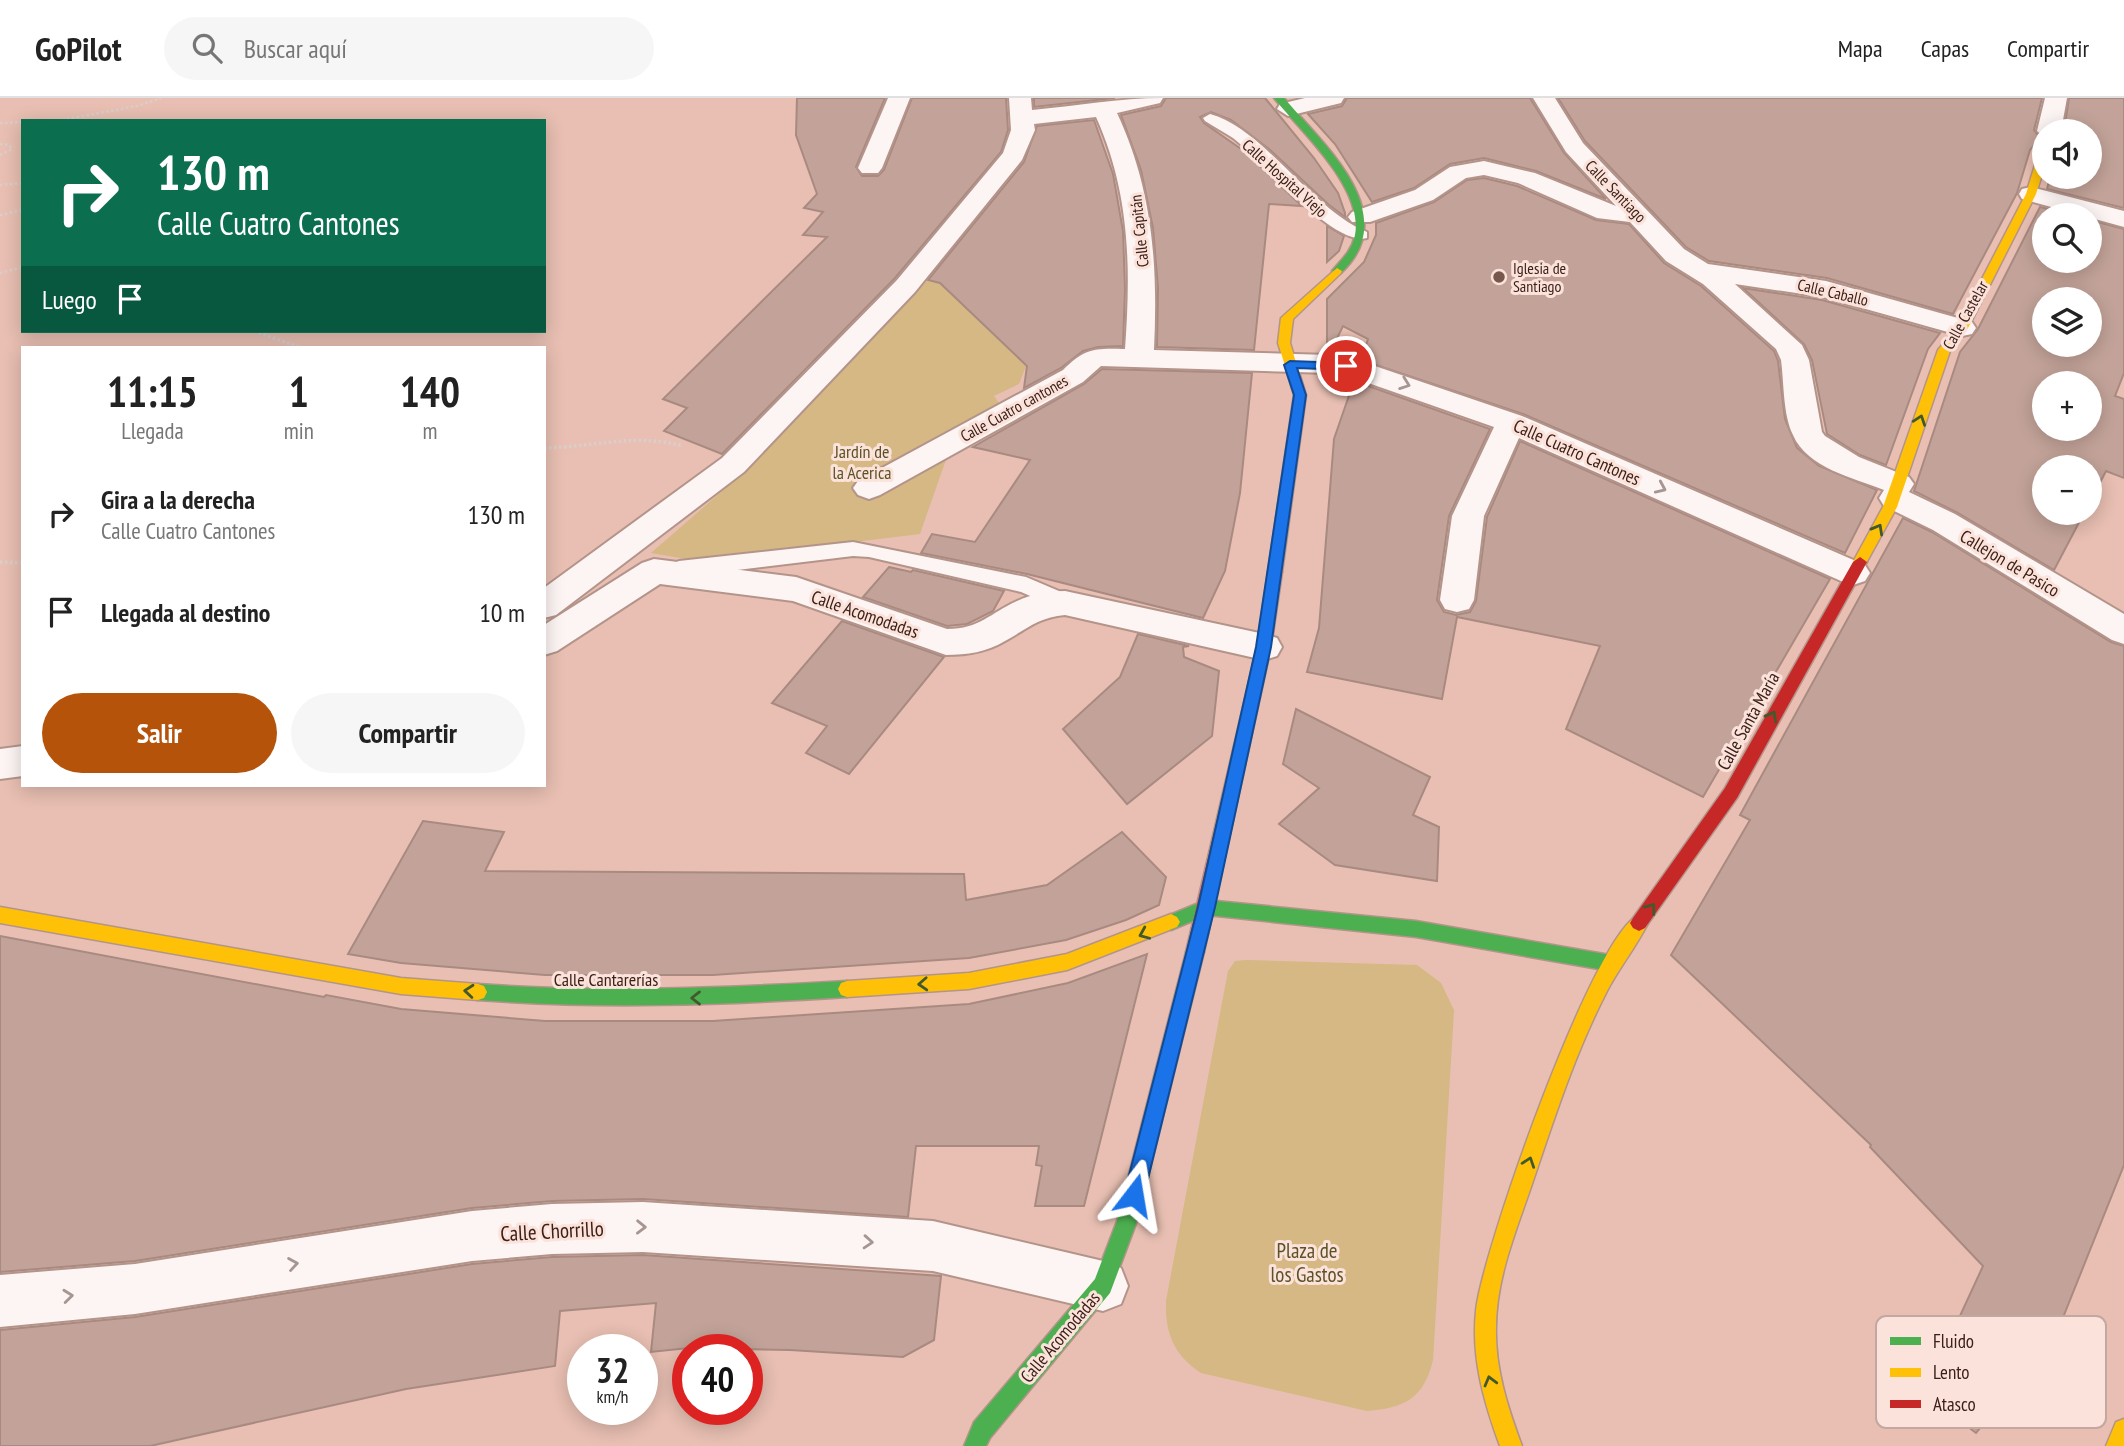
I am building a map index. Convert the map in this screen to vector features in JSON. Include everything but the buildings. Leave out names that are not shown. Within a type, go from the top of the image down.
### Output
[{"type":"street","points":[[870,168],[899,98]]},
{"type":"street","points":[[546,605],[733,465],[889,305],[1014,155],[1023,136],[1021,108],[1104,110],[1152,98]]},
{"type":"street","points":[[1284,104],[1334,98]]},
{"type":"street","name":"Calle Santiago","points":[[1544,98],[1574,147],[1675,255],[1701,271],[1788,345],[1795,360],[1807,434],[1812,443],[1897,491]]},
{"type":"street","points":[[2052,119],[2056,98]]},
{"type":"street","points":[[1284,104],[1343,174],[1353,191],[1361,226],[1424,194],[1459,172],[1484,168],[1526,178],[1606,213],[1640,215]]},
{"type":"street","name":"Calle Capitán","points":[[1104,110],[1123,152],[1141,220],[1144,266],[1139,359]]},
{"type":"street","name":"Calle Castelar","points":[[1897,491],[1944,350],[1962,328],[2033,189]]},
{"type":"street","points":[[2031,194],[2124,219]]},
{"type":"street","name":"Calle Acomodadas","points":[[975,1446],[982,1430],[1103,1286],[1127,1221],[1206,907],[1264,647],[1300,395],[1283,331],[1287,318],[1353,256],[1361,226]]},
{"type":"street","name":"Calle Caballo","points":[[1701,271],[1826,289],[1962,328]]},
{"type":"street","name":"Calle Cuatro cantones","points":[[869,488],[1073,376],[1089,360],[1099,357],[1290,365]]},
{"type":"street","name":"Calle Cuatro Cantones","points":[[1290,365],[1346,366],[1511,423],[1853,573]]},
{"type":"street","points":[[1457,600],[1468,516],[1511,423]]},
{"type":"street","name":"Calle Santa María","points":[[1511,1446],[1484,1359],[1483,1320],[1489,1280],[1577,1029],[1610,963],[1731,793],[1897,491]]},
{"type":"street","name":"Callejon de Pasico","points":[[1897,491],[2124,631]]},
{"type":"street","name":"Calle Acomodadas","points":[[546,641],[654,571],[786,587],[946,642],[961,644],[989,636],[1026,608],[1045,602],[1065,603],[1264,647]]},
{"type":"street","points":[[0,764],[21,761]]},
{"type":"street","points":[[1206,907],[1391,926],[1610,963]]},
{"type":"street","name":"Calle Cantarerías","points":[[0,915],[401,986],[545,998],[624,999],[713,998],[969,981],[1007,976],[1101,950],[1206,907]]},
{"type":"street","name":"Calle Chorrillo","points":[[0,1301],[135,1289],[472,1236],[552,1229],[630,1227],[933,1246],[1103,1286]]},
{"type":"street","points":[[2117,1446],[2124,1430]]},
{"type":"lane","name":"Calle Hospital Viejo","points":[[1210,118],[1238,135],[1339,226],[1361,226]]},
{"type":"lane","name":"Calle Acomodadas","points":[[654,571],[869,550],[1026,585],[1065,603]]},
{"type":"path","points":[[68,119],[137,106],[161,98]]},
{"type":"path","points":[[0,123],[21,122]]},
{"type":"path","points":[[0,145],[9,145],[12,149],[0,155]]},
{"type":"path","points":[[0,185],[21,183]]},
{"type":"path","points":[[0,215],[21,210]]},
{"type":"path","points":[[0,273],[21,268]]},
{"type":"path","points":[[260,333],[296,346]]},
{"type":"path","points":[[546,449],[656,438],[733,465]]},
{"type":"path","points":[[0,562],[21,563]]},
{"type":"green space","name":"Jardín de la Acerica","points":[[928,280],[991,297],[1032,351],[1019,384],[994,396],[999,403],[957,428],[920,534],[698,561],[651,553],[744,472]]},
{"type":"green space","name":"Plaza de los Gastos","points":[[1235,961],[1417,965],[1441,983],[1454,1010],[1433,1360],[1424,1384],[1411,1399],[1402,1404],[1367,1411],[1201,1373],[1184,1359],[1173,1343],[1167,1324],[1166,1301],[1228,971]]},
{"type":"traffic: fast","points":[[1279,98],[1340,171],[1360,214],[1360,235],[1351,257],[1337,271]]},
{"type":"traffic: fast","points":[[1171,922],[1206,907],[1416,929],[1610,963]]},
{"type":"traffic: fast","points":[[975,1446],[982,1430],[1103,1286],[1127,1221],[1195,952]]},
{"type":"traffic: fast","points":[[478,992],[662,998],[847,989]]},
{"type":"traffic: slow","points":[[1860,562],[1890,507],[1944,350],[1962,328],[2033,189]]},
{"type":"traffic: slow","points":[[1275,572],[1300,395],[1284,343],[1287,318],[1337,271]]},
{"type":"traffic: slow","points":[[0,915],[401,986],[478,992]]},
{"type":"traffic: slow","points":[[847,989],[969,981],[1067,962],[1171,922]]},
{"type":"traffic: slow","points":[[1511,1446],[1496,1402],[1485,1343],[1486,1308],[1493,1272],[1545,1116],[1571,1049],[1601,984],[1639,923]]},
{"type":"traffic: slow","points":[[2117,1446],[2124,1430]]},
{"type":"traffic: jam","points":[[1639,923],[1731,793],[1860,562]]},
{"type":"traffic: jam","points":[[1195,952],[1264,647],[1275,572]]},
{"type":"place","name":"Iglesia de Santiago","points":[[1499,277]]},
{"type":"route","points":[[1134,1195],[1206,907],[1264,647],[1300,395],[1290,365],[1346,366]]}]
